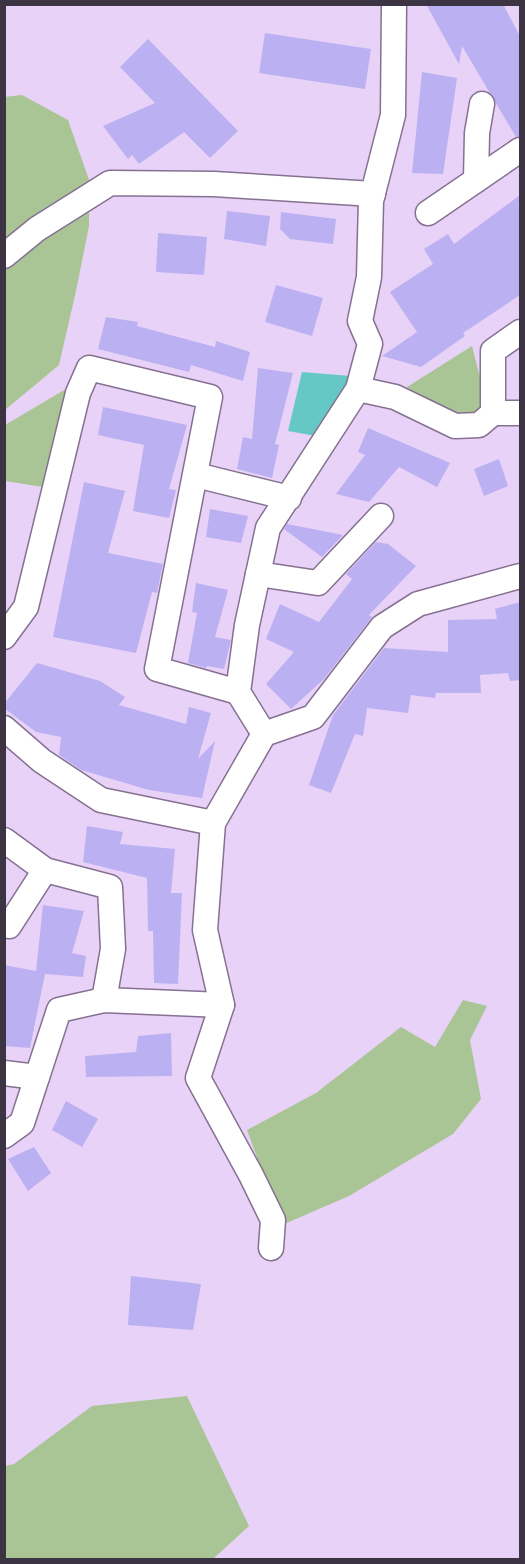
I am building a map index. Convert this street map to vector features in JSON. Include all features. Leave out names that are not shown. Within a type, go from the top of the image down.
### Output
[{"type":"street","points":[[264,734],[238,692],[247,625],[268,528],[358,388],[370,344],[360,321],[369,277],[373,194],[393,115],[394,4]]},
{"type":"street","points":[[476,180],[477,133],[482,104]]},
{"type":"street","points":[[428,213],[520,150]]},
{"type":"street","points":[[4,256],[37,229],[110,183],[214,184],[373,194]]},
{"type":"street","points":[[493,413],[493,351],[520,332]]},
{"type":"street","points":[[4,636],[26,607],[78,393],[89,368],[210,397],[157,669],[238,692]]},
{"type":"street","points":[[358,388],[395,397],[455,426],[478,425],[493,413],[520,413]]},
{"type":"street","points":[[196,475],[289,498]]},
{"type":"street","points":[[258,574],[318,583],[381,516]]},
{"type":"street","points":[[271,1248],[273,1220],[198,1078],[222,1005],[205,930],[213,823],[264,734],[313,717],[382,627],[417,604],[520,576]]},
{"type":"street","points":[[4,728],[42,761],[101,800],[213,823]]},
{"type":"street","points":[[4,840],[45,870],[110,886],[113,949],[104,1000]]},
{"type":"street","points":[[4,925],[9,926],[45,870]]},
{"type":"street","points":[[4,1136],[22,1123],[59,1010],[104,1000],[222,1005]]},
{"type":"street","points":[[4,1073],[37,1077]]},
{"type":"shaded area","points":[[22,95],[68,120],[89,180],[89,226],[59,365],[5,410],[4,97]]},
{"type":"shaded area","points":[[472,346],[486,401],[472,416],[438,406],[407,387]]},
{"type":"shaded area","points":[[302,372],[351,376],[335,412],[316,436],[288,431]]},
{"type":"shaded area","points":[[71,386],[43,487],[5,481],[5,425]]},
{"type":"shaded area","points":[[463,1000],[487,1006],[470,1040],[481,1099],[453,1134],[349,1196],[282,1225],[247,1130],[316,1093],[401,1027],[435,1047]]},
{"type":"shaded area","points":[[187,1396],[249,1526],[213,1559],[5,1559],[5,1466],[14,1464],[92,1406]]},
{"type":"building","points":[[426,4],[503,4],[520,36],[520,136],[516,137],[462,46],[459,64]]},
{"type":"building","points":[[265,33],[371,49],[365,89],[259,73]]},
{"type":"building","points":[[148,39],[238,131],[210,158],[184,132],[139,164],[132,155],[128,159],[103,126],[155,103],[120,67]]},
{"type":"building","points":[[422,72],[457,78],[443,174],[412,173]]},
{"type":"building","points":[[520,195],[520,295],[463,333],[465,336],[421,367],[382,356],[417,332],[390,292],[433,264],[424,249],[448,234],[454,244]]},
{"type":"building","points":[[227,211],[270,216],[266,246],[224,239]]},
{"type":"building","points":[[281,212],[336,219],[333,244],[290,239],[280,229]]},
{"type":"building","points":[[158,233],[207,237],[204,275],[156,272]]},
{"type":"building","points":[[276,285],[323,298],[312,336],[265,322]]},
{"type":"building","points":[[106,317],[138,322],[137,326],[215,347],[216,341],[250,352],[243,381],[191,365],[189,372],[98,349]]},
{"type":"building","points":[[258,368],[293,373],[275,444],[279,445],[272,478],[237,469],[243,437],[252,439]]},
{"type":"building","points":[[103,407],[187,425],[169,489],[176,490],[169,518],[133,511],[144,445],[98,435]]},
{"type":"building","points":[[368,428],[450,463],[437,487],[399,467],[369,502],[336,494],[365,455],[358,452]]},
{"type":"building","points":[[499,459],[508,486],[484,496],[474,469]]},
{"type":"building","points":[[84,482],[125,491],[108,553],[163,564],[157,593],[152,592],[136,653],[53,637]]},
{"type":"building","points":[[210,509],[248,516],[241,543],[206,537]]},
{"type":"building","points":[[287,524],[343,535],[322,557],[284,529]]},
{"type":"building","points":[[376,542],[388,544],[416,566],[369,615],[372,617],[324,679],[291,709],[266,684],[294,652],[266,639],[280,604],[319,622],[352,579],[346,574]]},
{"type":"building","points":[[196,583],[228,590],[215,637],[231,640],[224,669],[207,666],[206,668],[188,663],[197,613],[192,612]]},
{"type":"building","points":[[520,602],[520,680],[510,681],[508,673],[480,675],[481,693],[436,693],[435,698],[411,695],[408,713],[367,708],[363,736],[355,734],[331,793],[309,785],[333,715],[384,648],[448,652],[448,620],[497,619],[495,609]]},
{"type":"building","points":[[37,663],[100,681],[125,697],[119,705],[186,724],[189,707],[211,713],[198,759],[215,741],[202,798],[149,790],[81,770],[59,755],[61,737],[36,732],[4,708],[4,704]]},
{"type":"building","points":[[87,826],[123,832],[120,844],[175,849],[171,893],[182,893],[178,984],[154,983],[153,931],[148,931],[147,878],[83,862]]},
{"type":"building","points":[[43,905],[84,911],[72,953],[86,956],[83,977],[45,974],[30,1048],[4,1046],[4,965],[36,971]]},
{"type":"building","points":[[171,1033],[172,1076],[86,1077],[85,1056],[136,1052],[138,1036]]},
{"type":"building","points":[[66,1101],[98,1119],[82,1147],[52,1130]]},
{"type":"building","points":[[34,1147],[51,1173],[28,1191],[8,1159]]},
{"type":"building","points":[[131,1276],[201,1284],[193,1330],[128,1325]]}]
